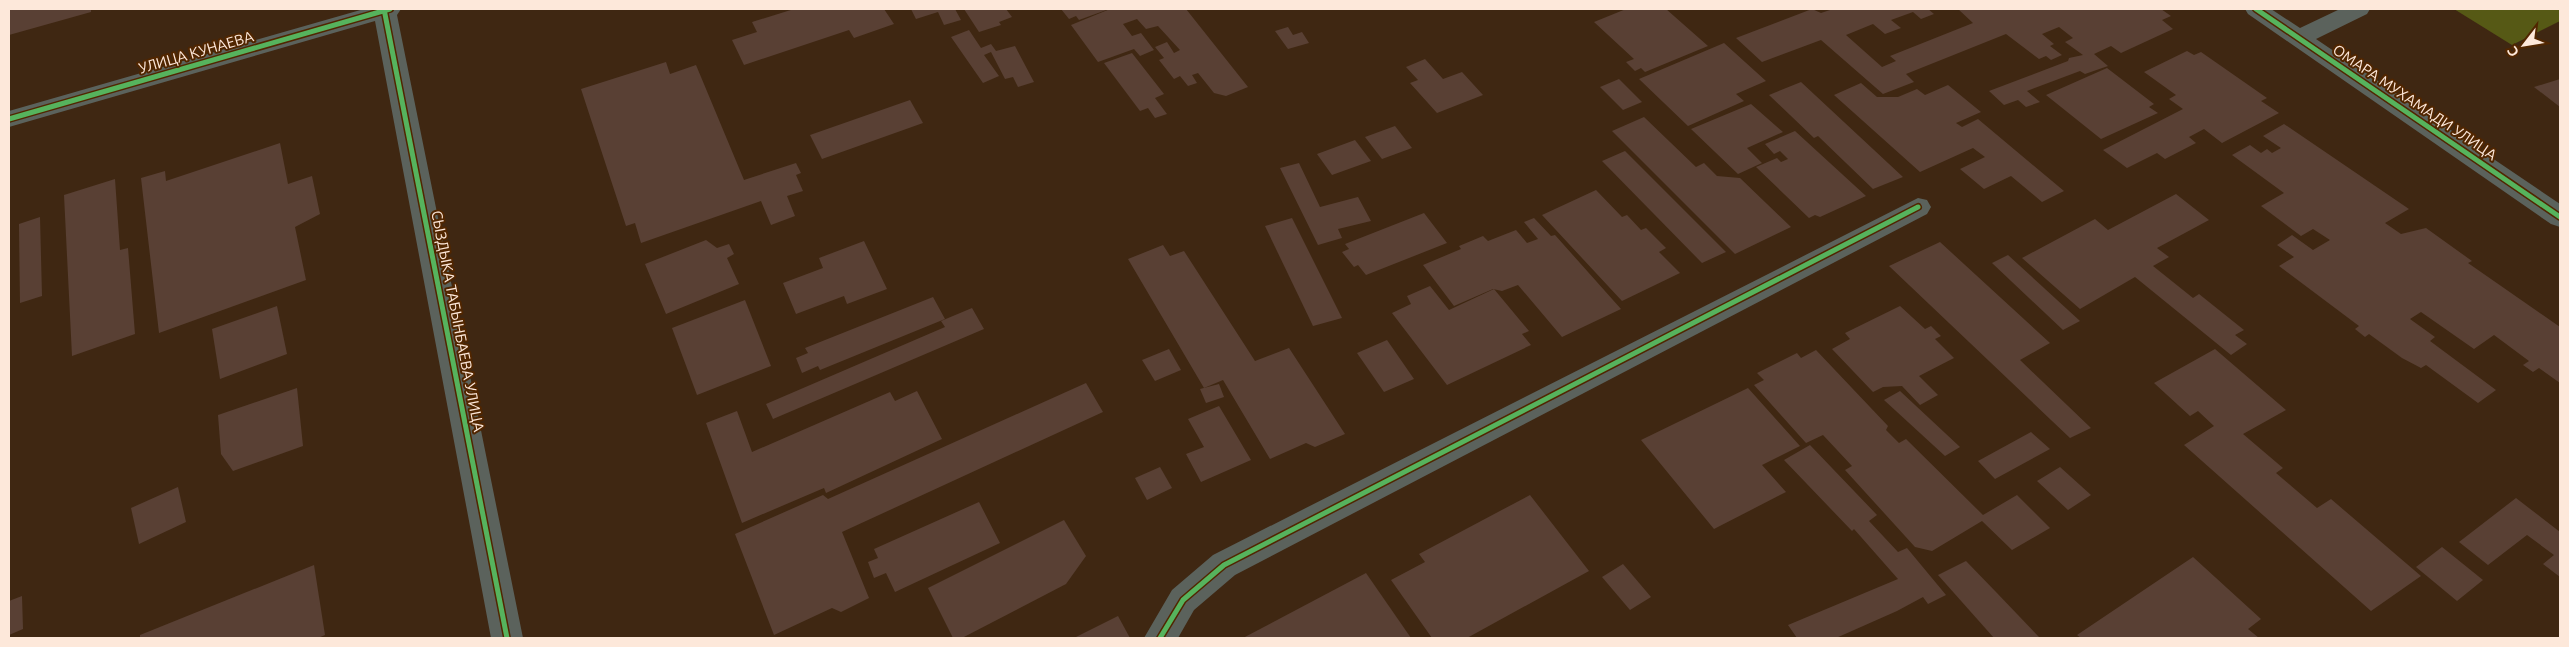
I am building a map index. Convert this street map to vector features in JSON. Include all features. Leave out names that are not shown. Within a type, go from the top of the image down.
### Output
[{"type":"street","name":"УЛИЦА КУНАЕВА","points":[[9,119],[386,9]]},
{"type":"street","name":"СЫЗДЫКА ТАБЫНБАЕВА УЛИЦА","points":[[386,9],[507,638]]},
{"type":"street","name":"ОМАРА МУХАМАДИ УЛИЦА","points":[[2256,9],[2560,217]]},
{"type":"street","points":[[2298,38],[2359,9]]},
{"type":"street","points":[[1160,638],[1183,600],[1224,565],[1918,207]]},
{"type":"shaded area","points":[[2454,9],[2560,9],[2560,21],[2512,45]]},
{"type":"building","points":[[9,9],[91,9],[91,12],[9,35]]},
{"type":"building","points":[[794,9],[884,9],[894,24],[854,38],[849,30],[744,65],[732,40],[757,32],[752,22]]},
{"type":"building","points":[[911,9],[955,9],[961,20],[944,25],[938,12],[916,19]]},
{"type":"building","points":[[964,9],[1006,9],[1012,17],[999,22],[1001,25],[979,32]]},
{"type":"building","points":[[1061,9],[1109,9],[1079,20],[1076,16],[1069,19]]},
{"type":"building","points":[[1110,9],[1186,9],[1248,87],[1226,96],[1214,93],[1198,73],[1192,75],[1197,83],[1188,86],[1180,76],[1174,79],[1159,60],[1164,58],[1155,47],[1167,42],[1174,53],[1180,50],[1158,26],[1146,29],[1137,19],[1123,24],[1132,36],[1141,33],[1154,50],[1140,56],[1134,49],[1098,62],[1071,25]]},
{"type":"building","points":[[1626,9],[1666,9],[1708,46],[1645,72],[1641,68],[1635,71],[1626,62],[1634,59],[1594,22]]},
{"type":"building","points":[[1812,9],[1821,13],[1833,9],[1928,9],[1934,14],[1921,19],[1913,12],[1891,20],[1901,28],[1885,34],[1873,24],[1846,35],[1882,67],[1896,61],[1890,56],[1973,23],[1958,9],[2161,9],[2171,16],[2162,20],[2173,29],[2121,53],[2111,46],[2094,54],[2108,66],[2085,74],[2080,71],[2027,91],[2040,102],[2026,107],[2018,100],[2004,105],[1989,91],[2068,61],[2069,58],[2083,55],[2065,42],[2073,38],[2059,27],[2042,34],[2054,44],[2050,46],[2062,55],[2051,60],[2046,56],[2039,59],[2006,34],[1906,74],[1914,82],[1883,94],[1821,40],[1762,62],[1736,38]]},
{"type":"building","points":[[1288,27],[1293,35],[1302,32],[1309,43],[1288,49],[1275,31]]},
{"type":"building","points":[[969,30],[981,48],[991,44],[996,51],[1015,46],[1034,82],[1018,87],[1013,77],[1005,79],[991,52],[984,55],[999,76],[983,83],[951,37]]},
{"type":"building","points":[[1724,43],[1766,81],[1736,94],[1744,101],[1688,126],[1639,79]]},
{"type":"building","points":[[2187,51],[2194,55],[2201,52],[2267,98],[2261,101],[2279,113],[2222,143],[2204,129],[2189,137],[2196,143],[2165,159],[2157,153],[2127,168],[2103,150],[2183,109],[2169,99],[2176,95],[2144,72]]},
{"type":"building","points":[[1132,53],[1164,94],[1155,98],[1167,114],[1155,118],[1148,108],[1140,111],[1104,63]]},
{"type":"building","points":[[1425,59],[1443,79],[1462,72],[1483,95],[1437,113],[1410,83],[1418,80],[1406,67]]},
{"type":"building","points":[[666,62],[670,74],[696,65],[744,180],[796,163],[801,173],[796,175],[803,191],[787,196],[795,216],[771,225],[761,201],[641,243],[635,223],[626,226],[581,89]]},
{"type":"building","points":[[2107,68],[2154,104],[2149,107],[2158,113],[2101,139],[2046,95]]},
{"type":"building","points":[[1619,79],[1642,102],[1623,110],[1600,87]]},
{"type":"building","points":[[2560,79],[2560,107],[2534,87]]},
{"type":"building","points":[[1801,82],[1903,177],[1873,189],[1818,136],[1814,138],[1769,95]]},
{"type":"building","points":[[1861,83],[1877,97],[1898,97],[1917,89],[1925,95],[1948,85],[1981,112],[1956,123],[1962,127],[1978,119],[2064,191],[2042,202],[2011,176],[1984,189],[1960,169],[1985,157],[1973,148],[1920,172],[1834,95]]},
{"type":"building","points":[[910,100],[923,123],[822,159],[810,135]]},
{"type":"building","points":[[1751,104],[1783,132],[1747,148],[1762,163],[1738,174],[1691,129]]},
{"type":"building","points":[[1644,117],[1696,167],[1704,163],[1717,176],[1740,178],[1791,227],[1735,254],[1612,131]]},
{"type":"building","points":[[2284,124],[2409,209],[2385,223],[2401,234],[2426,228],[2472,261],[2468,263],[2560,327],[2560,383],[2539,368],[2533,372],[2523,365],[2529,361],[2494,335],[2474,349],[2421,312],[2410,319],[2435,337],[2430,341],[2496,390],[2478,403],[2426,365],[2421,368],[2402,358],[2369,334],[2365,337],[2355,329],[2359,326],[2279,266],[2294,257],[2277,245],[2292,235],[2313,250],[2330,240],[2313,229],[2301,236],[2261,206],[2284,193],[2232,155],[2250,145],[2261,153],[2267,149],[2272,153],[2281,148],[2263,136]]},
{"type":"building","points":[[1395,126],[1412,148],[1382,159],[1365,137]]},
{"type":"building","points":[[1795,131],[1866,196],[1820,217],[1815,215],[1809,218],[1756,167],[1777,158],[1781,162],[1788,159],[1780,151],[1774,154],[1765,144]]},
{"type":"building","points":[[1355,140],[1371,161],[1332,175],[1317,154]]},
{"type":"building","points":[[280,143],[288,184],[312,176],[320,214],[295,227],[306,280],[159,333],[141,178],[165,171],[166,181]]},
{"type":"building","points":[[1625,151],[1726,252],[1702,263],[1602,161]]},
{"type":"building","points":[[1299,163],[1320,207],[1358,197],[1371,221],[1338,229],[1342,238],[1318,245],[1280,168]]},
{"type":"building","points":[[115,179],[120,250],[128,248],[135,334],[72,356],[64,195]]},
{"type":"building","points":[[1596,190],[1622,217],[1627,215],[1641,230],[1646,228],[1666,248],[1659,252],[1680,273],[1622,301],[1542,215]]},
{"type":"building","points":[[2176,194],[2209,220],[2157,248],[2169,257],[2153,266],[2193,298],[2199,294],[2244,330],[2235,335],[2247,344],[2231,355],[2135,277],[2080,309],[2022,258],[2095,219],[2108,230]]},
{"type":"building","points":[[1424,213],[1447,243],[1366,275],[1358,265],[1354,267],[1342,252],[1349,249],[1345,244]]},
{"type":"building","points":[[40,217],[42,296],[20,303],[19,224]]},
{"type":"building","points":[[1292,218],[1342,318],[1313,326],[1265,226]]},
{"type":"building","points":[[1534,218],[1551,236],[1555,235],[1621,309],[1562,337],[1518,285],[1502,291],[1493,289],[1454,306],[1423,265],[1461,249],[1459,246],[1483,236],[1488,241],[1516,230],[1527,243],[1538,239],[1524,222]]},
{"type":"building","points":[[706,240],[717,248],[729,244],[734,254],[727,258],[739,284],[666,314],[645,264]]},
{"type":"building","points":[[864,241],[887,289],[847,304],[844,296],[796,314],[783,283],[823,268],[819,258]]},
{"type":"building","points":[[1940,242],[2050,343],[2020,360],[2091,428],[2070,438],[1889,266]]},
{"type":"building","points":[[1163,245],[1170,256],[1184,251],[1255,361],[1289,348],[1345,434],[1315,447],[1306,443],[1270,459],[1223,380],[1204,388],[1128,259]]},
{"type":"building","points":[[2008,255],[2080,321],[2063,330],[1992,263]]},
{"type":"building","points":[[1430,286],[1449,310],[1494,289],[1529,331],[1522,334],[1531,345],[1447,385],[1392,313],[1411,304],[1407,296]]},
{"type":"building","points":[[933,297],[945,319],[820,370],[818,366],[802,373],[796,358],[808,353],[805,348]]},
{"type":"building","points":[[745,300],[771,366],[697,395],[672,328]]},
{"type":"building","points":[[277,306],[287,354],[220,379],[212,329]]},
{"type":"building","points":[[1900,306],[1925,329],[1931,326],[1941,336],[1935,339],[1954,358],[1919,376],[1938,395],[1920,405],[1902,386],[1883,387],[1873,392],[1832,349],[1850,339],[1845,333]]},
{"type":"building","points":[[972,308],[984,329],[773,419],[766,404],[945,327],[941,321]]},
{"type":"building","points":[[1387,340],[1414,379],[1384,392],[1357,353]]},
{"type":"building","points":[[1169,349],[1181,370],[1155,381],[1142,360]]},
{"type":"building","points":[[2215,349],[2286,410],[2243,434],[2283,468],[2276,473],[2317,508],[2331,499],[2421,576],[2371,611],[2184,445],[2214,426],[2198,411],[2190,416],[2154,383]]},
{"type":"building","points":[[1816,350],[1888,426],[1886,430],[1899,443],[1906,439],[1983,515],[2017,495],[2050,528],[2012,550],[1982,521],[1932,551],[1915,547],[1845,470],[1852,466],[1823,435],[1806,443],[1754,385],[1764,380],[1757,373],[1797,353],[1801,358]]},
{"type":"building","points":[[1086,383],[1103,412],[842,532],[869,598],[841,612],[832,608],[774,635],[735,534],[823,495],[828,499]]},
{"type":"building","points":[[1219,384],[1224,397],[1206,403],[1200,389]]},
{"type":"building","points":[[297,388],[303,446],[233,471],[221,454],[218,415]]},
{"type":"building","points":[[1748,388],[1800,446],[1762,465],[1786,492],[1714,529],[1641,440]]},
{"type":"building","points":[[917,391],[942,439],[826,493],[824,488],[742,523],[706,423],[737,411],[752,452],[890,392],[895,401]]},
{"type":"building","points":[[1900,391],[1960,447],[1945,456],[1884,400]]},
{"type":"building","points":[[1219,406],[1251,460],[1201,482],[1186,454],[1204,447],[1188,419]]},
{"type":"building","points":[[2031,432],[2050,449],[1995,479],[1978,461]]},
{"type":"building","points":[[1810,445],[1877,515],[1869,521],[1898,552],[1907,548],[1946,595],[1928,604],[1923,597],[1897,611],[1836,638],[1797,638],[1788,625],[1898,579],[1854,529],[1852,531],[1784,460]]},
{"type":"building","points":[[1160,467],[1172,488],[1147,500],[1135,478]]},
{"type":"building","points":[[2060,467],[2091,495],[2068,510],[2037,481]]},
{"type":"building","points":[[178,487],[186,522],[139,544],[131,508]]},
{"type":"building","points":[[1530,495],[1589,571],[1467,638],[1432,638],[1391,580],[1425,562],[1419,554]]},
{"type":"building","points":[[2516,498],[2560,532],[2560,577],[2543,564],[2554,555],[2527,535],[2488,565],[2459,542]]},
{"type":"building","points":[[979,502],[1000,543],[895,592],[886,573],[874,578],[868,562],[878,558],[874,549]]},
{"type":"building","points":[[1064,520],[1086,556],[1066,584],[962,638],[953,638],[928,588]]},
{"type":"building","points":[[2442,547],[2483,580],[2457,601],[2416,567]]},
{"type":"building","points":[[2193,557],[2261,619],[2248,629],[2259,638],[2081,638],[2077,635]]},
{"type":"building","points":[[1966,561],[2040,638],[1994,638],[1938,575]]},
{"type":"building","points":[[1623,564],[1651,597],[1630,610],[1602,577]]},
{"type":"building","points":[[314,565],[325,635],[318,638],[140,638],[140,635]]},
{"type":"building","points":[[1366,573],[1411,638],[1243,638]]},
{"type":"building","points":[[22,596],[23,629],[9,635],[9,601]]},
{"type":"building","points":[[1118,616],[1130,638],[1074,638]]},
{"type":"cycle path","points":[[384,9],[507,638]]},
{"type":"cycle path","points":[[9,119],[390,9]]},
{"type":"cycle path","points":[[2256,9],[2560,217]]},
{"type":"cycle path","points":[[1160,638],[1183,600],[1224,565],[1918,207]]}]
